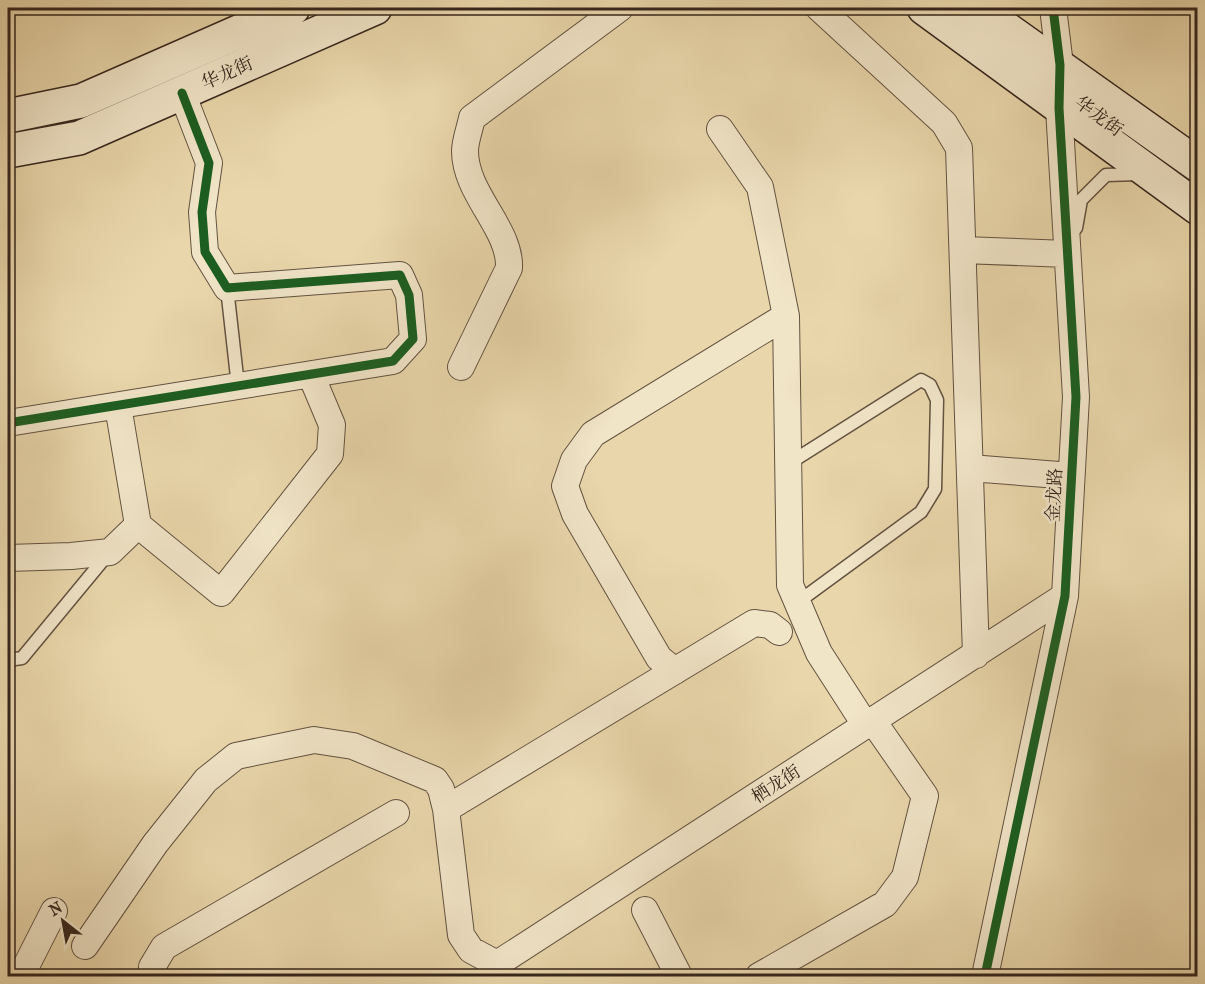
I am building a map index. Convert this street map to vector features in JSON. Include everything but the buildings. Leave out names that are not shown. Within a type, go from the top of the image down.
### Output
[{"type":"main road","name":"华龙街","points":[[8,116],[81,101],[293,8]]},
{"type":"main road","name":"华龙街","points":[[8,151],[79,138],[375,8]]},
{"type":"main road","name":"华龙街","points":[[924,8],[1197,208]]},
{"type":"main road","name":"华龙街","points":[[976,8],[1060,65],[1197,165]]},
{"type":"street","points":[[461,367],[509,268],[510,254],[473,188],[465,151],[472,118],[620,8]]},
{"type":"street","points":[[819,8],[944,123],[959,148],[976,655]]},
{"type":"street","name":"金龙路","points":[[985,976],[1065,596],[1076,397],[1059,108],[1060,65],[1053,8]]},
{"type":"street","points":[[8,423],[393,361],[413,339],[409,295],[400,275],[227,288],[205,252],[202,212],[209,163],[182,93]]},
{"type":"street","points":[[720,129],[760,187],[786,316],[790,585],[819,653],[925,796],[905,877],[885,904],[759,976]]},
{"type":"street","points":[[963,250],[1068,254]]},
{"type":"street","points":[[675,670],[659,658],[575,514],[565,486],[574,460],[593,434],[786,316]]},
{"type":"street","points":[[118,406],[138,525],[221,593],[330,454],[332,425],[311,375]]},
{"type":"street","points":[[970,468],[1071,476]]},
{"type":"street","points":[[8,558],[110,552],[138,525]]},
{"type":"street","name":"栖龙街","points":[[496,970],[1065,596]]},
{"type":"street","points":[[446,809],[754,622],[770,625],[779,632]]},
{"type":"street","points":[[85,946],[155,844],[206,780],[236,756],[314,740],[353,746],[435,780],[441,789],[446,809],[461,935],[471,950],[496,970]]},
{"type":"street","points":[[156,976],[152,967],[164,947],[396,813]]},
{"type":"street","points":[[645,910],[679,976]]},
{"type":"street","points":[[21,976],[54,911]]},
{"type":"lane","points":[[1069,282],[1081,200],[1106,175],[1132,173],[1157,178]]},
{"type":"lane","points":[[227,288],[238,386]]},
{"type":"lane","points":[[788,464],[921,380],[930,385],[937,400],[935,489],[921,512],[798,602]]},
{"type":"lane","points":[[8,660],[22,658],[110,552]]},
{"type":"cycle path","points":[[985,976],[1065,596],[1076,397],[1059,108],[1060,65],[1053,8]]},
{"type":"cycle path","points":[[8,423],[393,361],[413,339],[409,295],[400,275],[227,288],[205,252],[202,212],[209,163],[182,93]]}]
